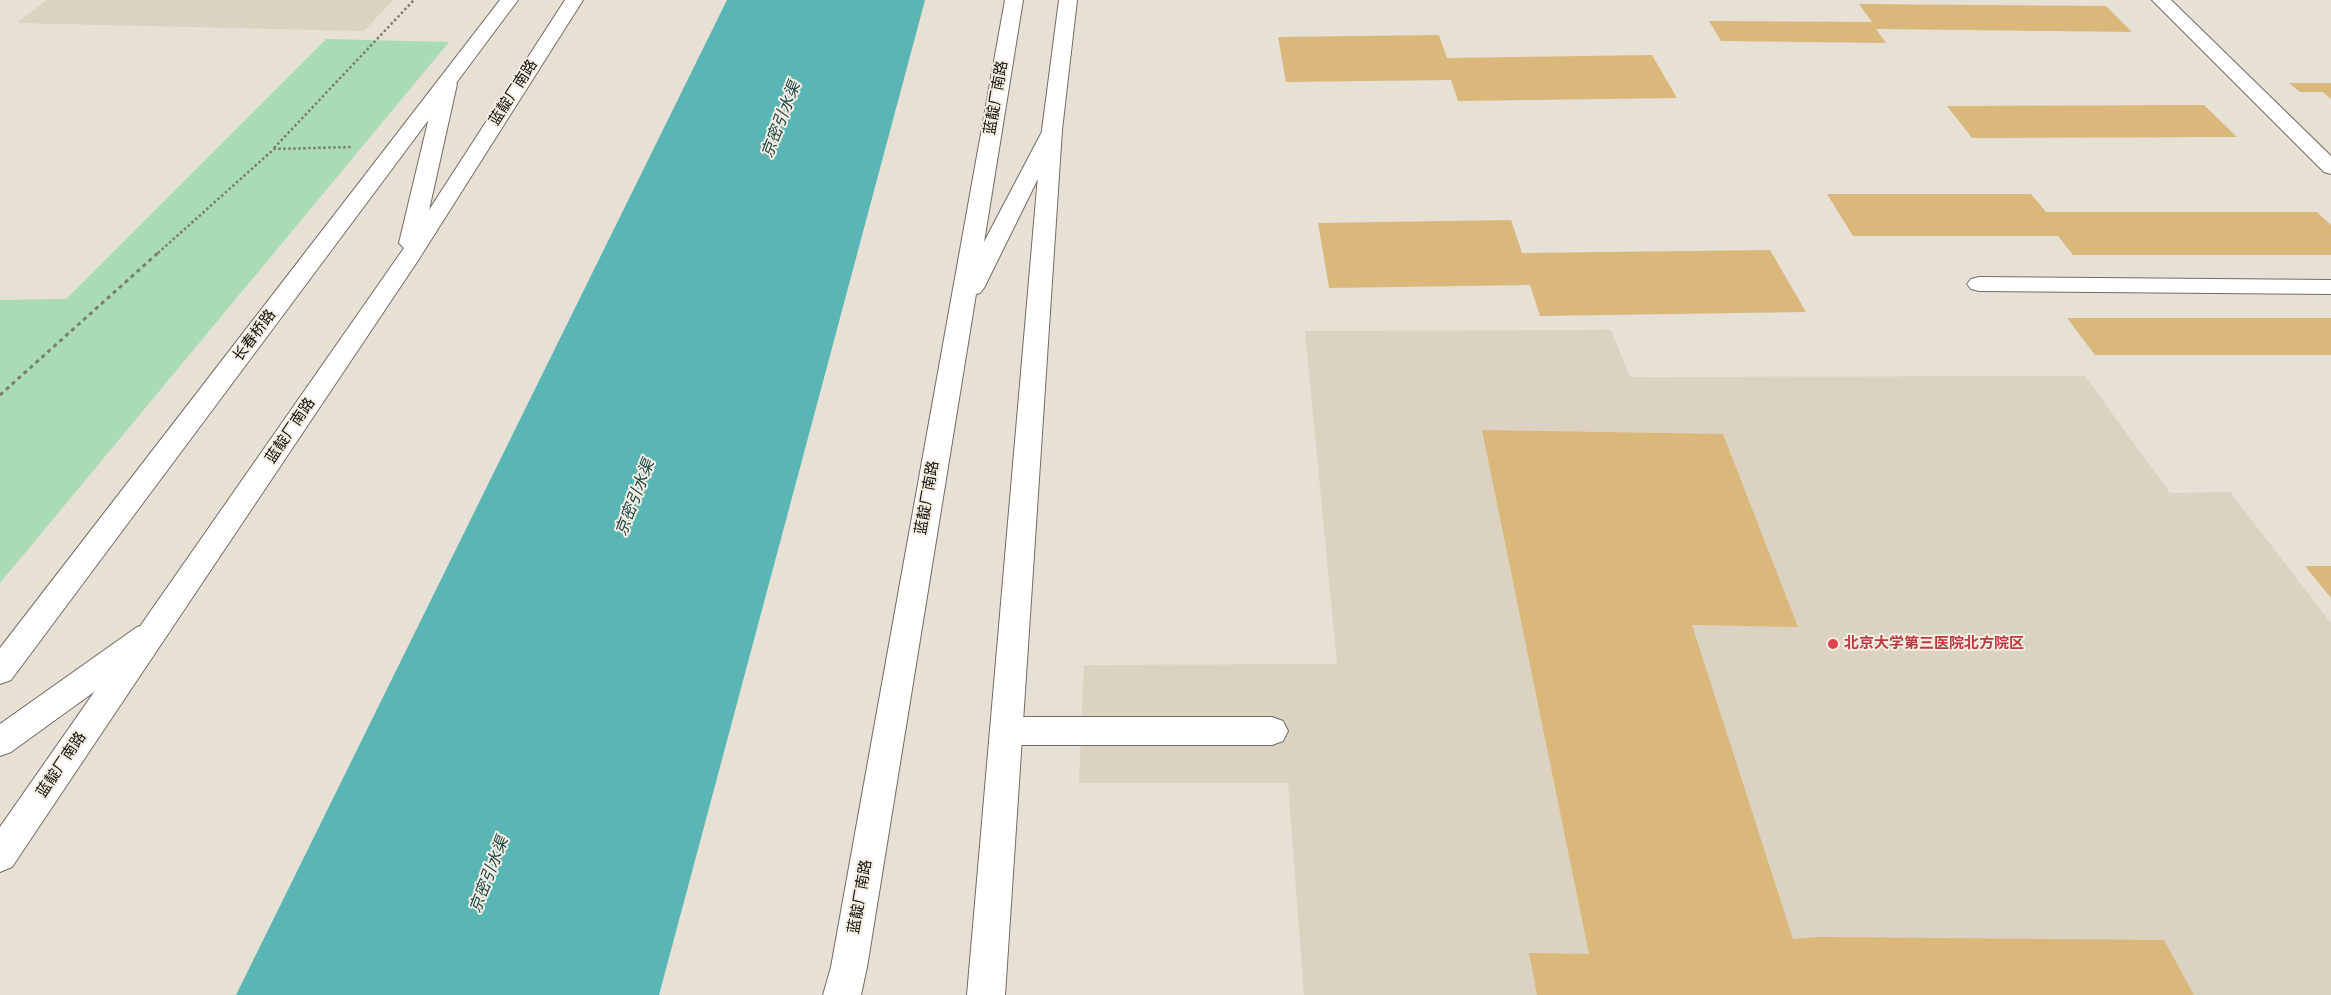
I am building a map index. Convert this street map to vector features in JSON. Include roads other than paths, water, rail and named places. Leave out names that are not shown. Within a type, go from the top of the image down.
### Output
[{"type":"main road","name":"长春桥路","points":[[0,671],[509,0]]},
{"type":"main road","name":"蓝靛厂南路","points":[[0,856],[406,262],[574,0]]},
{"type":"main road","name":"蓝靛厂南路","points":[[847,986],[959,314],[1014,0]]},
{"type":"main road","points":[[986,995],[1052,130],[1068,0]]},
{"type":"main road","points":[[2161,0],[2331,168]]},
{"type":"main road","points":[[406,262],[447,84]]},
{"type":"main road","points":[[959,314],[1052,130]]},
{"type":"main road","points":[[1979,284],[2331,287]]},
{"type":"main road","points":[[0,742],[153,632]]},
{"type":"main road","points":[[1006,731],[1272,731]]},
{"type":"water","name":"京密引水渠","points":[[727,0],[925,0],[659,995],[236,995]]},
{"type":"place","name":"北京大学第三医院北方院区","points":[[1833,644]]}]
